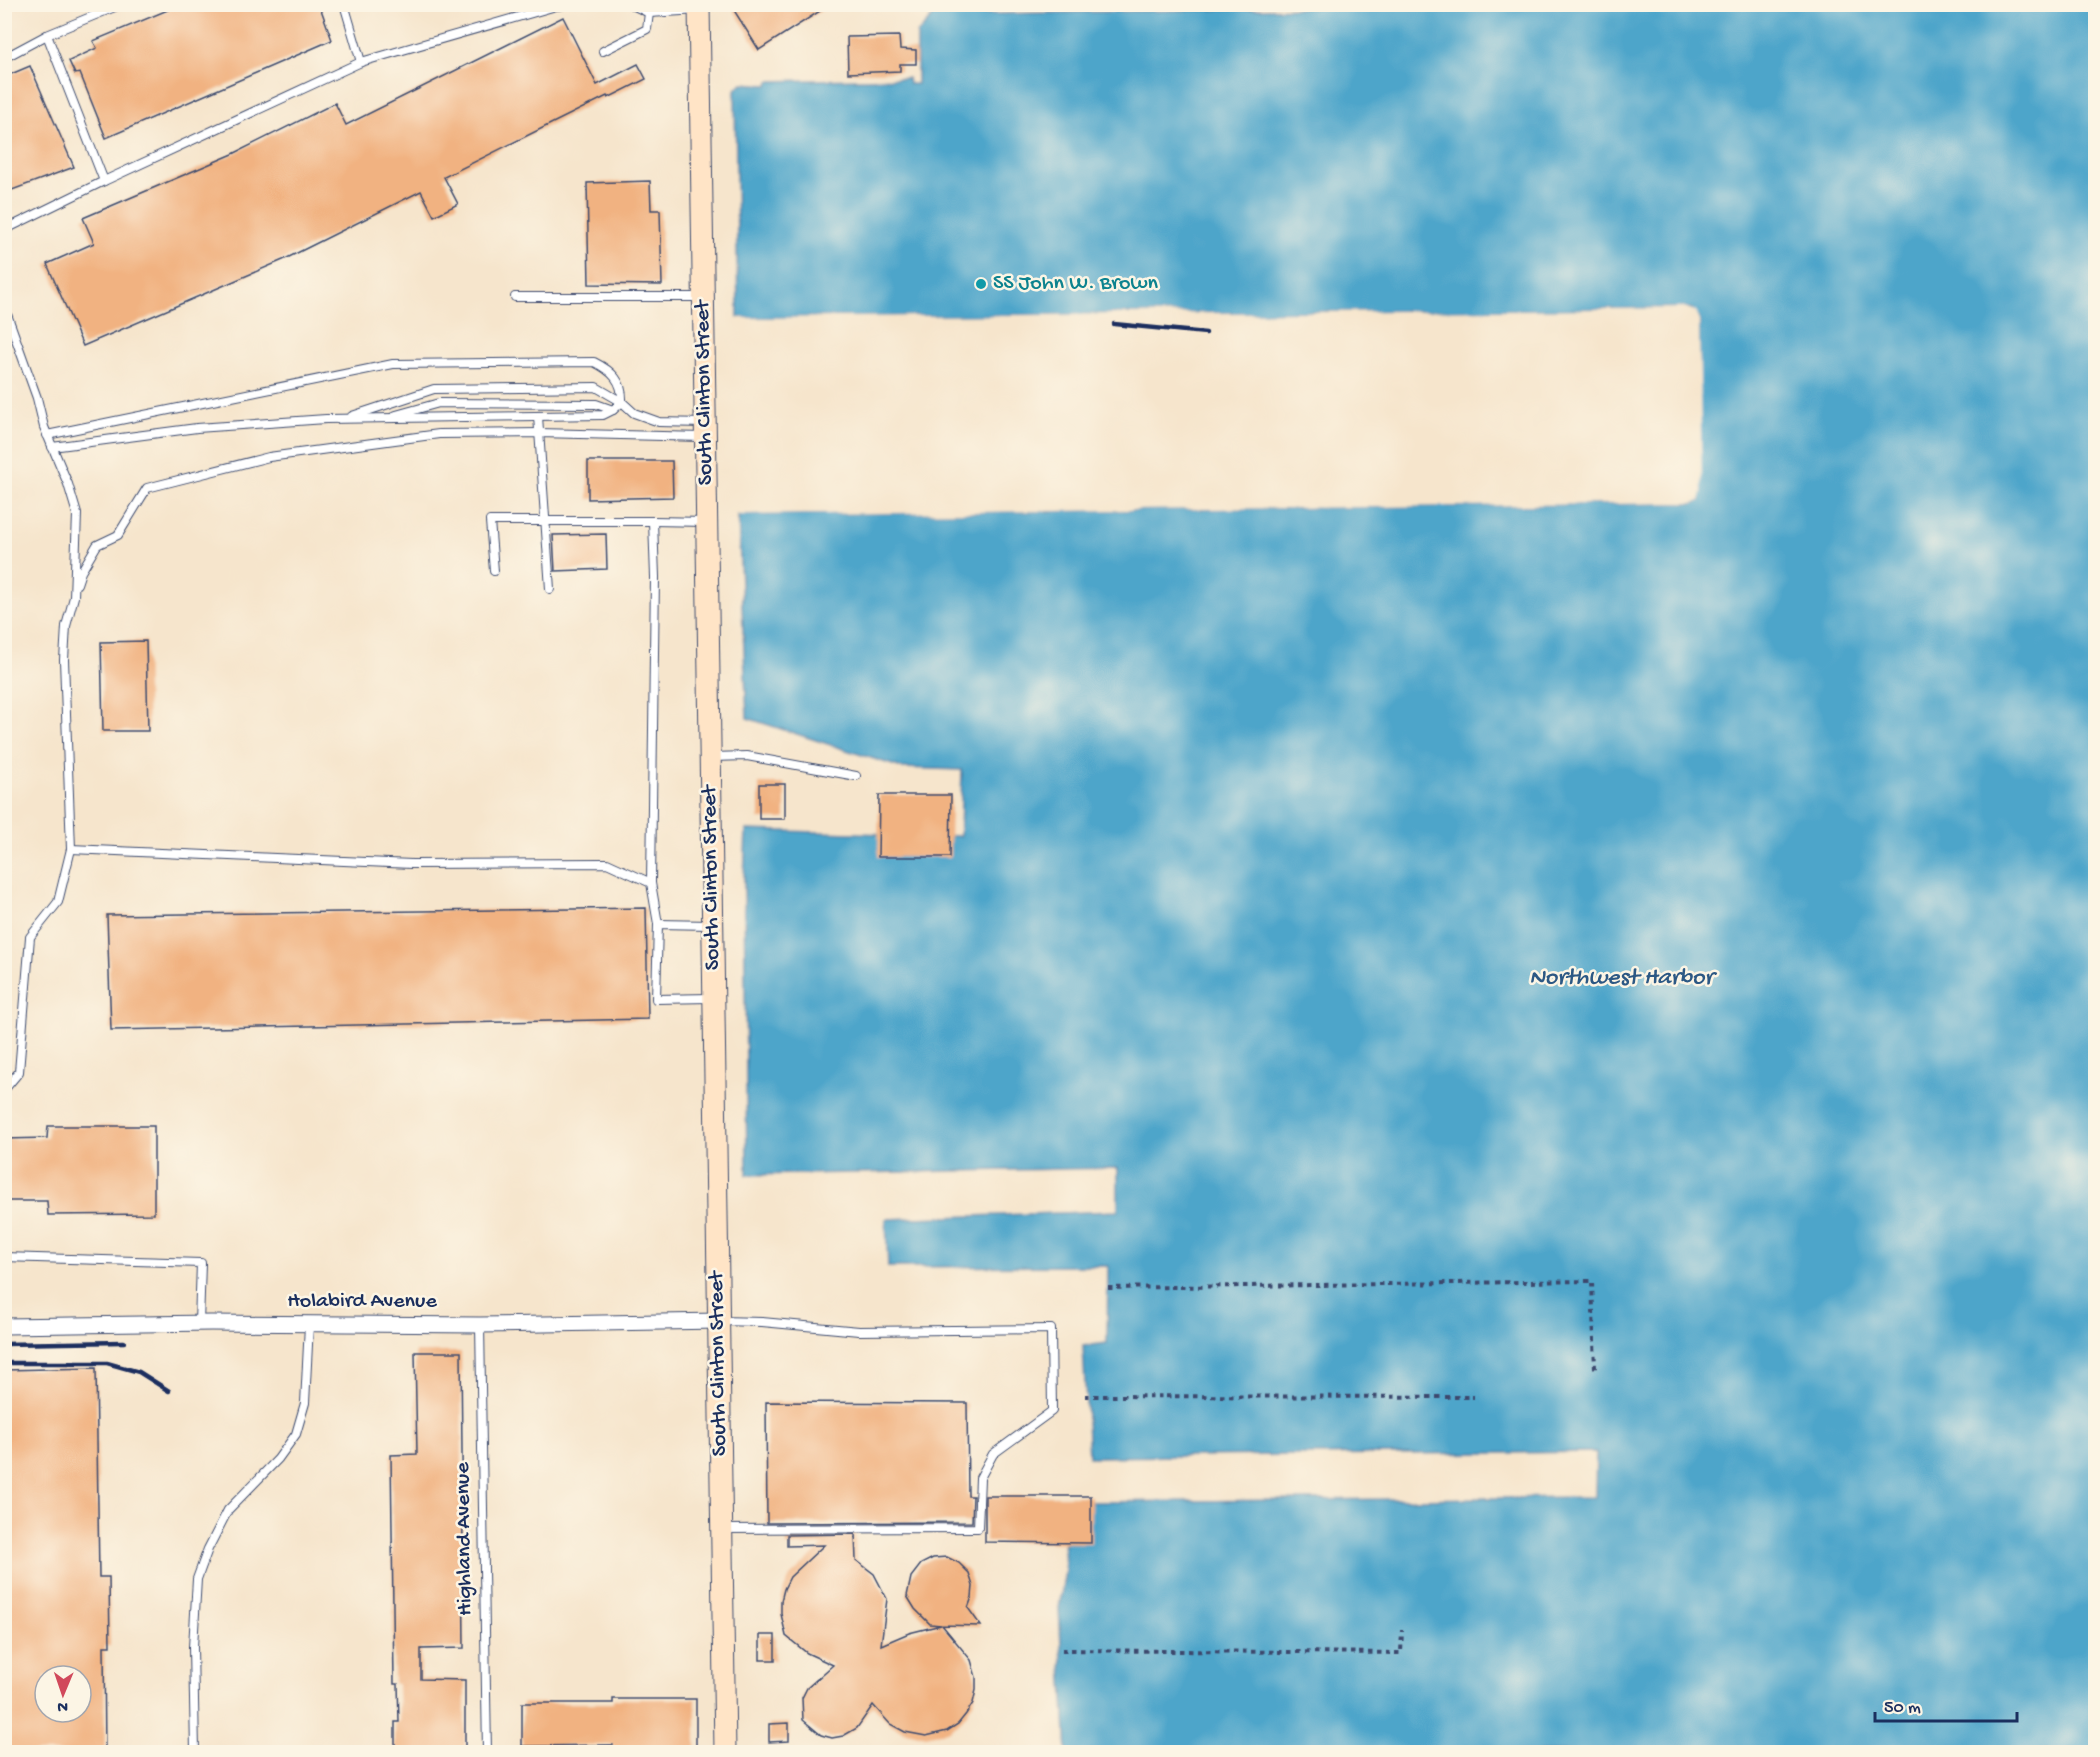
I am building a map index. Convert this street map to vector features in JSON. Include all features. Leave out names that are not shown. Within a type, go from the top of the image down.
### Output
[{"type":"main road","name":"South Clinton Street","points":[[699,8],[725,1752]]},
{"type":"street","name":"Holabird Avenue","points":[[4,1326],[199,1323],[480,1325],[719,1321]]},
{"type":"lane","points":[[4,58],[47,35],[122,4]]},
{"type":"lane","points":[[344,4],[361,62]]},
{"type":"lane","points":[[4,230],[361,62],[556,6],[572,4]]},
{"type":"lane","points":[[630,4],[649,13],[699,8]]},
{"type":"lane","points":[[603,51],[647,29],[649,13]]},
{"type":"lane","points":[[47,35],[104,181]]},
{"type":"lane","points":[[515,297],[703,297]]},
{"type":"lane","points":[[4,306],[37,398],[47,435],[68,484],[77,514],[74,597]]},
{"type":"lane","points":[[47,435],[393,364],[594,362],[617,379],[623,390],[622,402],[603,415],[342,419],[197,428],[52,447]]},
{"type":"lane","points":[[342,419],[434,389],[596,387],[634,412],[659,422],[706,430]]},
{"type":"lane","points":[[384,418],[439,403],[596,404],[613,410]]},
{"type":"lane","points":[[538,416],[549,588]]},
{"type":"lane","points":[[4,1090],[19,1072],[30,937],[58,902],[71,849],[64,660],[66,626],[81,572],[97,545],[118,535],[147,488],[269,457],[439,434],[706,430]]},
{"type":"lane","points":[[494,571],[490,521],[707,522]]},
{"type":"lane","points":[[653,521],[655,577],[651,883],[658,924],[656,999],[714,999]]},
{"type":"lane","points":[[710,757],[747,756],[856,776]]},
{"type":"lane","points":[[71,849],[412,864],[607,863],[651,883]]},
{"type":"lane","points":[[658,924],[713,924]]},
{"type":"lane","points":[[4,1257],[201,1263],[199,1323]]},
{"type":"lane","points":[[719,1321],[762,1322],[859,1331],[1051,1329],[1052,1411],[993,1454],[980,1478],[978,1528],[722,1529]]},
{"type":"lane","points":[[195,1752],[193,1647],[197,1579],[208,1549],[228,1510],[278,1459],[296,1434],[305,1403],[309,1325]]},
{"type":"lane","name":"Highland Avenue","points":[[480,1325],[487,1752]]},
{"type":"path","points":[[1108,1288],[1592,1281],[1595,1368]]},
{"type":"path","points":[[1085,1396],[1474,1397]]},
{"type":"path","points":[[1062,1650],[1401,1653],[1402,1630]]},
{"type":"water","name":"Northwest Harbor","points":[[1513,4],[2095,5],[2095,1752],[1067,1752],[1059,1608],[1065,1571],[1064,1543],[1090,1502],[1595,1497],[1596,1452],[1089,1457],[1083,1346],[1107,1343],[1108,1266],[888,1267],[886,1219],[1118,1211],[1118,1168],[747,1175],[744,879],[746,830],[960,836],[962,770],[902,768],[747,718],[738,515],[1693,503],[1700,501],[1699,318],[1692,309],[1685,308],[738,318],[735,90],[742,83],[768,85],[769,81],[908,78],[909,84],[917,84],[917,34],[934,15]]},
{"type":"pier","points":[[1685,308],[1696,311],[1699,318],[1702,492],[1700,501],[1693,503],[738,515],[738,512],[1693,500],[1697,498],[1699,491],[1696,318],[1691,312],[738,321],[738,318]]},
{"type":"building","points":[[182,4],[319,4],[332,40],[106,138],[80,73],[75,74],[69,61],[97,48],[93,41]]},
{"type":"building","points":[[730,4],[831,4],[759,50]]},
{"type":"building","points":[[563,17],[597,85],[638,64],[646,79],[444,177],[458,204],[434,216],[421,191],[283,260],[83,346],[47,264],[94,243],[83,218],[233,154],[335,103],[346,125]]},
{"type":"building","points":[[899,36],[900,49],[916,50],[916,64],[900,64],[900,71],[848,73],[847,37]]},
{"type":"building","points":[[30,66],[74,167],[4,193],[4,77]]},
{"type":"building","points":[[650,181],[651,210],[660,210],[662,285],[589,284],[587,183]]},
{"type":"building","points":[[588,461],[672,461],[673,497],[588,499]]},
{"type":"building","points":[[606,534],[607,569],[555,571],[553,535]]},
{"type":"building","points":[[146,641],[148,731],[103,731],[101,642]]},
{"type":"building","points":[[759,784],[785,784],[785,819],[759,819]]},
{"type":"building","points":[[879,795],[951,795],[950,857],[878,857]]},
{"type":"building","points":[[646,908],[648,1019],[111,1030],[107,915]]},
{"type":"building","points":[[48,1126],[154,1126],[154,1214],[48,1215],[47,1201],[4,1201],[4,1139],[47,1138]]},
{"type":"building","points":[[415,1352],[461,1352],[464,1648],[421,1649],[421,1679],[465,1680],[465,1751],[395,1752],[395,1722],[399,1722],[398,1684],[394,1684],[391,1455],[417,1454]]},
{"type":"building","points":[[96,1368],[99,1577],[109,1577],[110,1646],[104,1646],[105,1752],[4,1752],[4,1370]]},
{"type":"building","points":[[766,1402],[967,1403],[968,1496],[973,1496],[972,1522],[767,1523]]},
{"type":"building","points":[[985,1496],[1091,1496],[1091,1543],[985,1542]]},
{"type":"building","points":[[855,1534],[856,1560],[874,1574],[887,1599],[881,1645],[909,1633],[941,1625],[930,1624],[915,1609],[907,1596],[911,1577],[921,1564],[933,1558],[947,1557],[959,1563],[969,1573],[973,1586],[968,1608],[981,1626],[942,1625],[971,1660],[976,1677],[976,1690],[973,1703],[966,1714],[958,1724],[947,1731],[926,1736],[905,1732],[890,1724],[873,1705],[857,1728],[843,1736],[832,1738],[821,1735],[803,1720],[802,1698],[807,1688],[833,1665],[807,1653],[786,1636],[781,1614],[781,1601],[790,1577],[824,1545],[787,1546],[787,1535]]},
{"type":"building","points":[[760,1635],[775,1635],[775,1660],[760,1660]]},
{"type":"building","points":[[613,1699],[696,1699],[696,1749],[613,1749],[613,1745],[522,1746],[522,1703],[613,1703]]},
{"type":"building","points":[[789,1723],[789,1741],[769,1742],[769,1724]]},
{"type":"railway","points":[[1114,324],[1206,333]]},
{"type":"railway","points":[[4,1344],[124,1342]]},
{"type":"railway","points":[[4,1363],[107,1363],[139,1372],[169,1391]]},
{"type":"place","name":"SS John W. Brown","points":[[981,284]]}]
